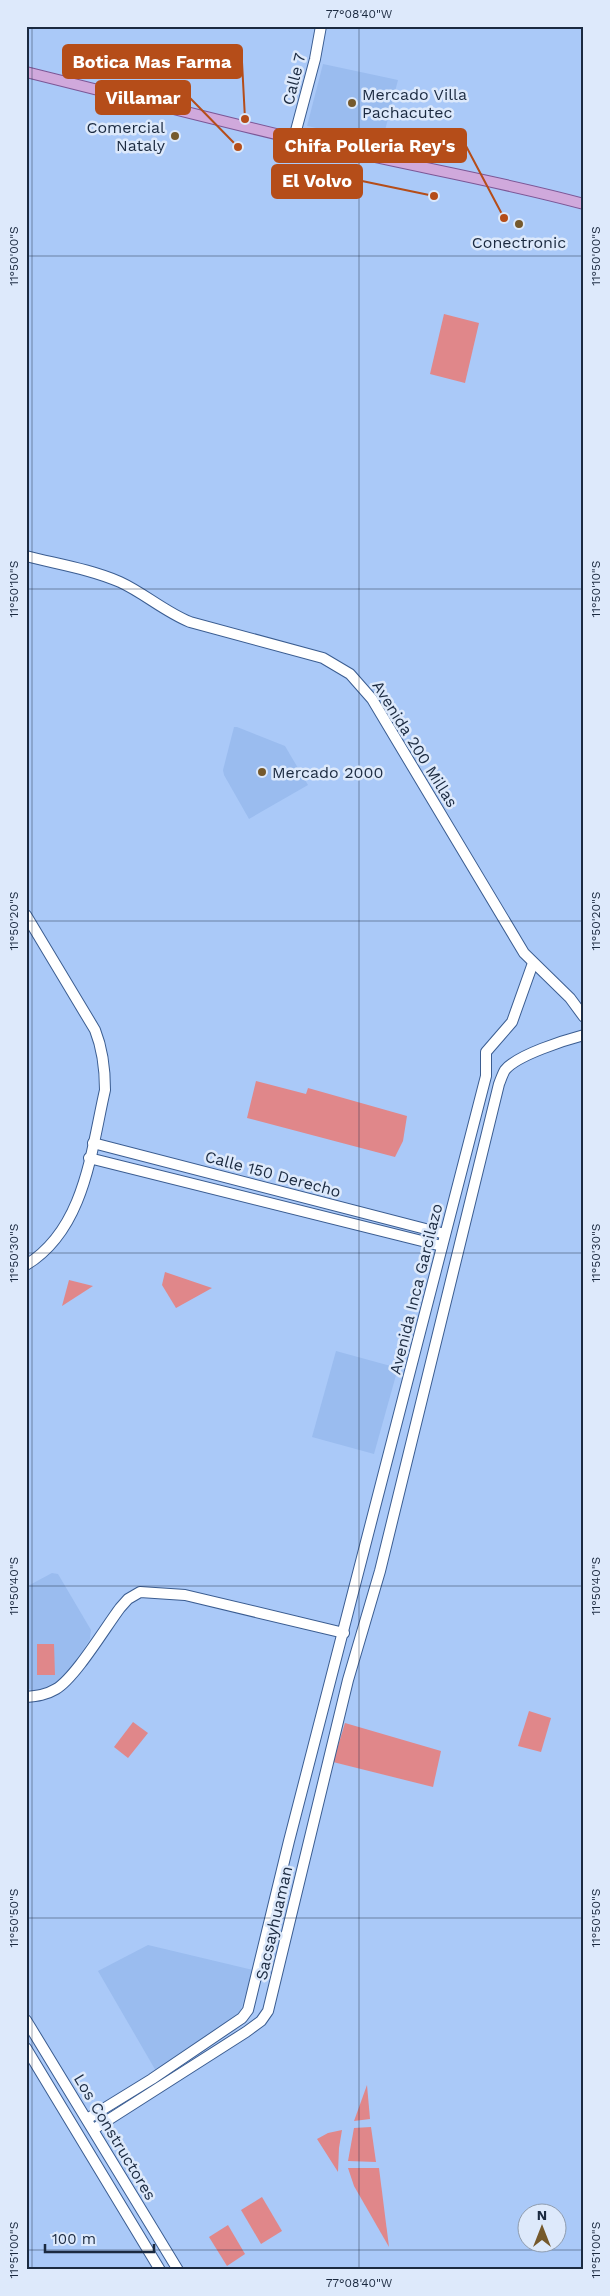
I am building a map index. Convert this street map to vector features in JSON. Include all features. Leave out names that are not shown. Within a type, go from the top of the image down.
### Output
[{"type":"main road","name":"Calle 7","points":[[294,138],[316,59],[321,26]]},
{"type":"main road","points":[[26,72],[294,138],[516,186],[584,204]]},
{"type":"main road","name":"Avenida 200 Millas","points":[[26,556],[92,572],[119,582],[176,616],[190,622],[313,654],[332,662],[350,674],[372,699],[512,935],[533,963],[570,998],[584,1016]]},
{"type":"main road","points":[[26,915],[95,1030],[102,1049],[105,1071],[105,1090],[89,1158],[74,1210],[64,1229],[41,1256],[26,1265]]},
{"type":"main road","name":"Avenida Inca Garcilazo","points":[[87,2119],[226,2030],[242,2018],[248,2010],[289,1841],[486,1076],[486,1052],[512,1022],[533,963]]},
{"type":"main road","name":"Avenida Inca Garcilazo","points":[[362,1637],[387,1545],[499,1084],[506,1069],[522,1058],[561,1041],[584,1035]]},
{"type":"main road","name":"Calle 150 Derecho","points":[[93,1142],[445,1234]]},
{"type":"main road","name":"Calle 150 Derecho","points":[[89,1158],[442,1246]]},
{"type":"main road","points":[[26,1697],[41,1696],[56,1689],[70,1678],[120,1608],[128,1599],[140,1592],[185,1595],[344,1632]]},
{"type":"main road","name":"Sacsayhuaman","points":[[94,2129],[246,2032],[261,2021],[268,2011],[346,1690],[362,1637]]},
{"type":"main road","name":"Los Constructores","points":[[26,2020],[178,2270]]},
{"type":"main road","name":"Los Constructores","points":[[26,2048],[160,2270]]},
{"type":"shaded area","name":"Mercado Villa Pachacutec","points":[[323,64],[398,80],[382,142],[307,126]]},
{"type":"shaded area","points":[[444,314],[479,323],[465,383],[430,374]]},
{"type":"shaded area","name":"Mercado 2000","points":[[234,727],[285,746],[308,785],[249,819],[223,770]]},
{"type":"shaded area","points":[[256,1081],[306,1094],[308,1088],[407,1116],[403,1141],[395,1157],[247,1118]]},
{"type":"shaded area","points":[[165,1272],[212,1288],[176,1308],[162,1285]]},
{"type":"shaded area","points":[[69,1280],[93,1286],[62,1306]]},
{"type":"shaded area","points":[[336,1351],[398,1368],[374,1454],[312,1437]]},
{"type":"shaded area","points":[[52,1573],[58,1574],[91,1630],[90,1639],[67,1676],[36,1692],[27,1688],[26,1685],[26,1587]]},
{"type":"shaded area","points":[[37,1644],[54,1644],[55,1675],[37,1675]]},
{"type":"shaded area","points":[[529,1711],[551,1718],[541,1752],[518,1746]]},
{"type":"shaded area","points":[[133,1722],[148,1733],[128,1758],[114,1747]]},
{"type":"shaded area","points":[[345,1723],[441,1751],[433,1787],[333,1762]]},
{"type":"shaded area","points":[[148,1945],[253,1970],[240,2012],[210,2036],[156,2071],[98,1971]]},
{"type":"shaded area","points":[[367,2085],[370,2119],[354,2121]]},
{"type":"shaded area","points":[[371,2127],[376,2162],[348,2161],[354,2128]]},
{"type":"shaded area","points":[[342,2130],[338,2172],[317,2139],[328,2133]]},
{"type":"shaded area","points":[[348,2168],[379,2168],[389,2247],[354,2186]]},
{"type":"shaded area","points":[[262,2197],[282,2231],[261,2244],[241,2210]]},
{"type":"shaded area","points":[[228,2225],[245,2254],[227,2266],[209,2237]]},
{"type":"place","name":"Mercado Villa Pachacutec","points":[[352,103]]},
{"type":"place","name":"Botica Mas Farma","points":[[245,119]]},
{"type":"place","name":"Comercial Nataly","points":[[175,136]]},
{"type":"place","name":"Villamar","points":[[238,147]]},
{"type":"place","name":"El Volvo","points":[[434,196]]},
{"type":"place","name":"Chifa Polleria Rey's","points":[[504,218]]},
{"type":"place","name":"Conectronic","points":[[519,224]]},
{"type":"place","name":"Mercado 2000","points":[[262,772]]}]
